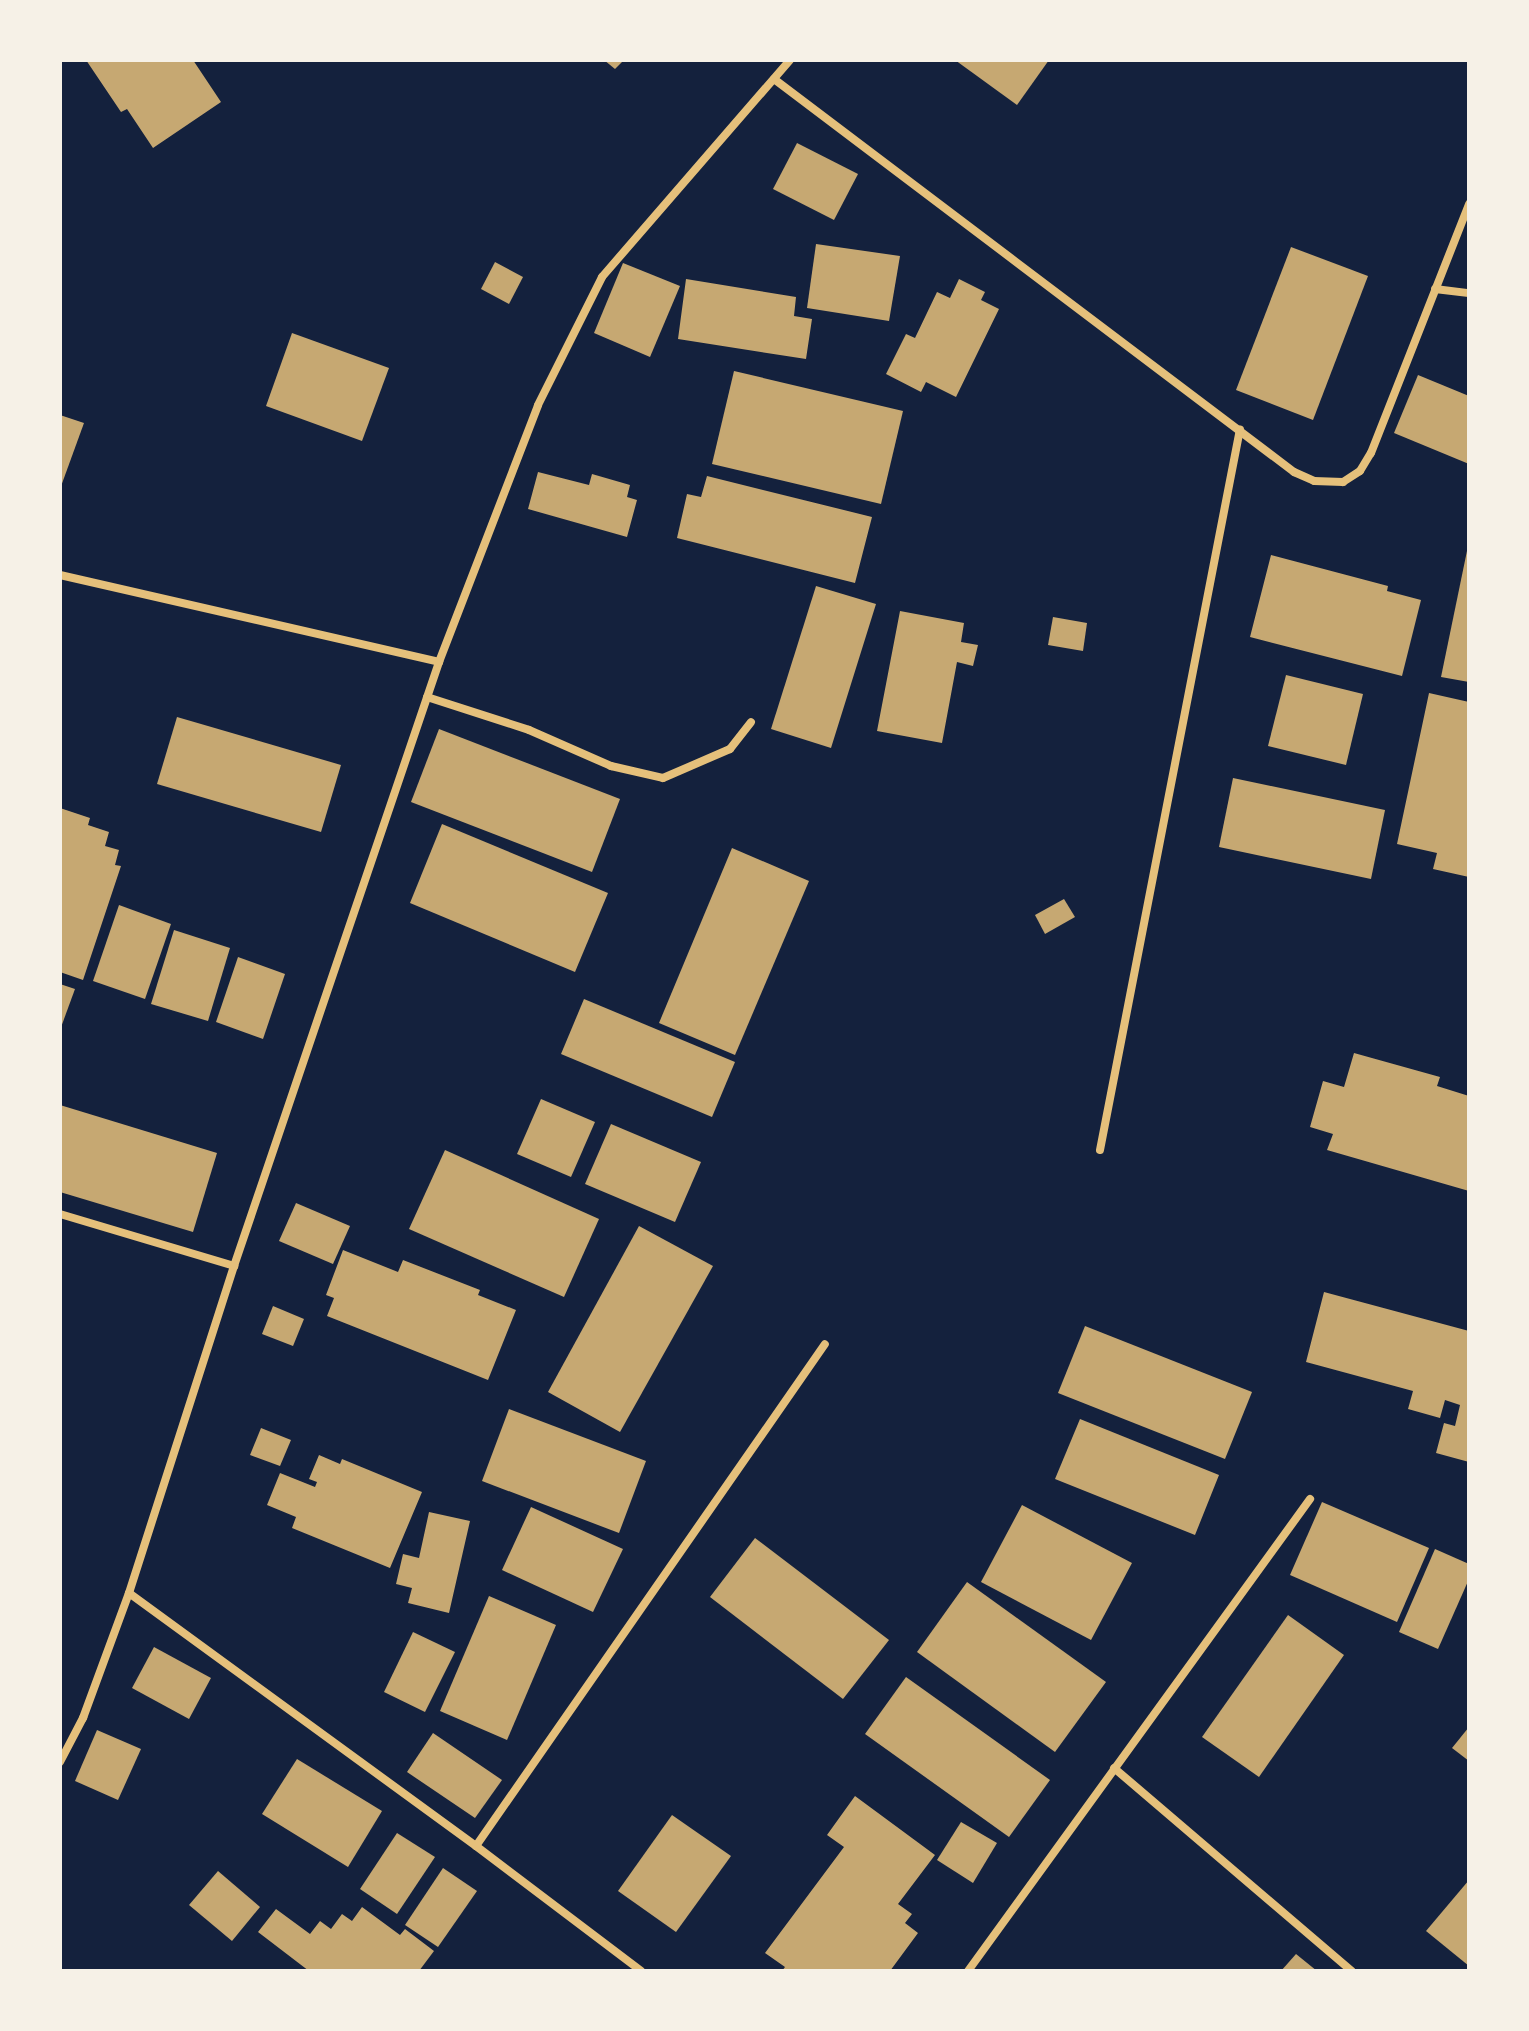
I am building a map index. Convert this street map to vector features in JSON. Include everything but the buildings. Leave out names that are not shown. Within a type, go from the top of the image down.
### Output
[{"type":"street","points":[[60,1762],[83,1718],[129,1593],[234,1266],[439,662],[538,405],[602,277],[790,60]]},
{"type":"street","points":[[774,79],[1294,472],[1314,481],[1343,482],[1360,471],[1371,453],[1469,204]]},
{"type":"street","points":[[1435,289],[1469,293]]},
{"type":"street","points":[[1100,1150],[1240,429]]},
{"type":"street","points":[[60,575],[439,662]]},
{"type":"street","points":[[427,697],[529,730],[611,766],[663,778],[730,749],[751,722]]},
{"type":"street","points":[[60,1214],[234,1266]]},
{"type":"street","points":[[476,1846],[825,1344]]},
{"type":"street","points":[[968,1971],[1310,1499]]},
{"type":"street","points":[[129,1593],[476,1846],[641,1971]]},
{"type":"street","points":[[1114,1768],[1352,1971]]}]
